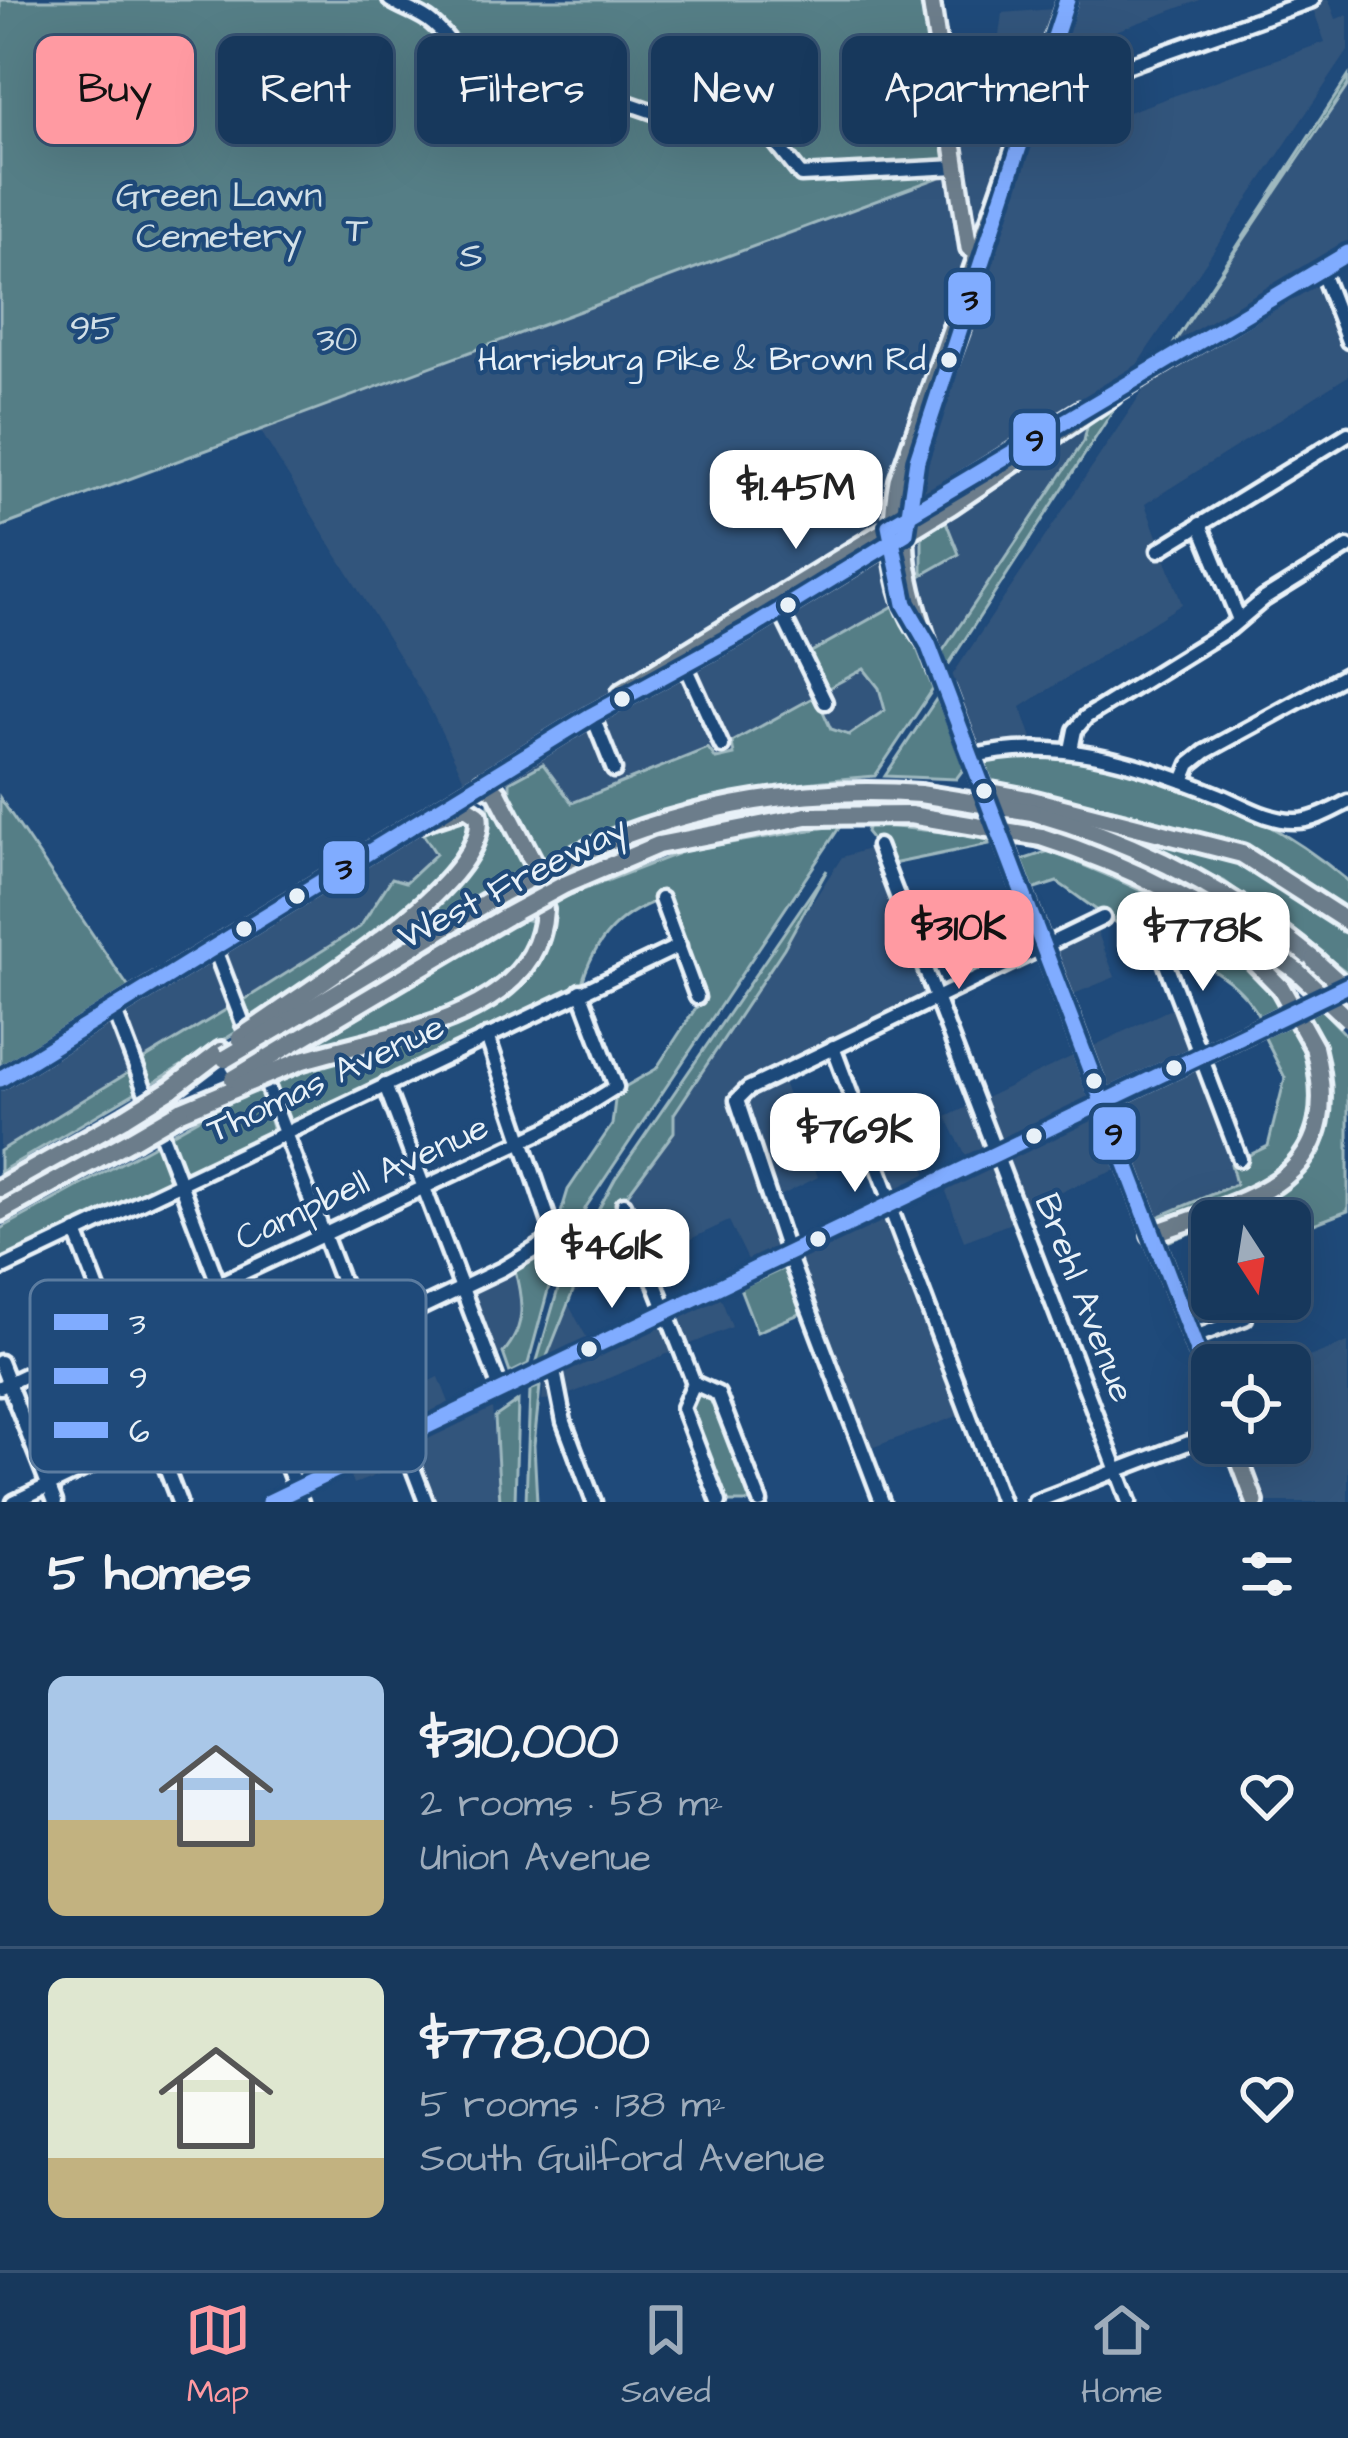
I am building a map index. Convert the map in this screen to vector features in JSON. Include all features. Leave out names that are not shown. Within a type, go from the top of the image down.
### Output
[{"type":"highway","points":[[277,1021],[419,908],[465,859],[486,810],[482,783]]},
{"type":"highway","points":[[482,783],[497,792],[533,862]]},
{"type":"highway","name":"West Freeway","points":[[0,1188],[126,1117],[277,1021],[558,864],[685,816],[818,794],[920,794],[1030,805],[1177,868],[1246,908],[1348,988]]},
{"type":"highway","points":[[1030,805],[1242,854],[1348,922]]},
{"type":"highway","points":[[420,822],[466,807],[478,814],[479,831]]},
{"type":"highway","name":"West Freeway","points":[[0,1212],[296,1053],[507,916],[564,885],[658,845],[807,816],[910,815],[1041,837],[1171,888],[1234,925],[1297,970],[1348,1019]]},
{"type":"highway","points":[[1152,1234],[1271,1190],[1298,1174],[1316,1148],[1325,1104],[1314,1047],[1281,988],[1229,933],[1171,888]]},
{"type":"highway","points":[[296,1053],[494,996],[532,959],[544,910]]},
{"type":"main road","points":[[931,0],[969,248],[980,256]]},
{"type":"main road","points":[[1056,36],[1067,0]]},
{"type":"main road","points":[[928,644],[916,630],[890,534],[910,442],[1020,144]]},
{"type":"main road","points":[[937,670],[910,578],[906,515],[917,460],[975,287],[973,277]]},
{"type":"main road","points":[[890,534],[906,533],[1113,396]]},
{"type":"main road","points":[[0,1079],[890,534],[906,515],[948,489],[1113,396]]},
{"type":"main road","points":[[917,460],[922,483],[934,490],[948,489]]},
{"type":"main road","points":[[946,690],[1194,1344]]},
{"type":"main road","points":[[1102,1102],[1348,988]]},
{"type":"main road","points":[[1240,1464],[1255,1502]]},
{"type":"street","points":[[390,0],[431,22],[474,71],[497,72],[526,60],[607,96],[700,128],[717,126],[742,113],[755,117],[801,176],[957,167]]},
{"type":"street","points":[[1131,64],[1312,0]]},
{"type":"street","points":[[1113,396],[1348,253]]},
{"type":"street","points":[[1321,270],[1348,341]]},
{"type":"street","points":[[1159,550],[1348,434]]},
{"type":"street","points":[[1200,524],[1239,620]]},
{"type":"street","points":[[1071,750],[1076,730],[1086,717],[1348,547]]},
{"type":"street","points":[[776,603],[825,702]]},
{"type":"street","points":[[683,660],[722,746]]},
{"type":"street","points":[[1183,781],[1190,764],[1205,752],[1348,674]]},
{"type":"street","points":[[592,716],[614,770]]},
{"type":"street","points":[[971,757],[1020,747],[1071,750],[1183,781],[1284,821],[1310,819],[1348,802]]},
{"type":"street","name":"Brehl Avenue","points":[[878,846],[1130,1502]]},
{"type":"street","points":[[662,899],[697,997]]},
{"type":"street","points":[[882,1502],[788,1254],[737,1100],[833,1047],[1103,918]]},
{"type":"street","name":"Thomas Avenue","points":[[0,1269],[679,946]]},
{"type":"street","points":[[1159,946],[1240,1159]]},
{"type":"street","points":[[214,947],[342,1280]]},
{"type":"street","name":"Campbell Avenue","points":[[226,1280],[523,1140],[616,1087],[580,991]]},
{"type":"street","points":[[114,1009],[216,1280]]},
{"type":"street","points":[[426,1304],[540,1248],[551,1236],[487,1036]]},
{"type":"street","points":[[833,1047],[1002,1502]]},
{"type":"street","points":[[385,1085],[501,1391]]},
{"type":"street","points":[[426,1426],[1102,1102]]},
{"type":"street","points":[[624,1204],[694,1383],[718,1394],[760,1502]]},
{"type":"street","points":[[76,1232],[94,1280]]},
{"type":"street","points":[[1192,1338],[1240,1320]]},
{"type":"street","points":[[0,1362],[4,1386],[30,1445]]},
{"type":"street","points":[[553,1366],[564,1422],[595,1502]]},
{"type":"street","points":[[694,1383],[683,1408],[719,1502]]},
{"type":"street","points":[[1035,1502],[1191,1442]]},
{"type":"street","points":[[42,1472],[55,1502]]},
{"type":"street","points":[[14,1502],[77,1472]]},
{"type":"street","points":[[167,1472],[178,1502]]},
{"type":"street","points":[[269,1502],[298,1496],[341,1472]]},
{"type":"street","points":[[414,1472],[426,1502]]},
{"type":"shaded area","points":[[1069,0],[1200,0],[1102,36],[999,36],[1002,13],[1065,8]]},
{"type":"shaded area","points":[[1329,0],[1336,19],[1348,15],[1348,51],[1132,372],[1116,406],[1088,423],[1084,441],[942,652],[921,658],[898,603],[864,668],[879,688],[885,710],[849,735],[831,729],[716,759],[707,748],[572,803],[543,764],[510,782],[465,781],[426,700],[260,430],[947,174],[943,144],[1131,144],[1131,111],[1325,42],[1311,3]]},
{"type":"shaded area","points":[[1348,85],[1348,245],[1315,265],[1348,351],[1348,376],[1145,504],[1182,604],[1021,707],[1038,755],[965,767],[937,698]]},
{"type":"shaded area","points":[[409,815],[436,854],[406,882],[392,878],[360,927],[0,1151],[0,1068]]},
{"type":"shaded area","points":[[878,846],[935,997],[780,1074],[818,1177],[770,1201],[788,1253],[889,1205],[968,1412],[863,1451],[788,1255],[753,1270],[729,1221],[575,1293],[570,1291],[593,1241],[673,1132],[674,1114],[842,857]]},
{"type":"shaded area","points":[[1094,923],[1115,977],[1064,998],[1045,945]]},
{"type":"shaded area","points":[[1181,1004],[1240,1159],[1237,1184],[1147,1220],[1126,1166],[1019,1208],[1022,1219],[964,1241],[942,1180],[971,1166],[946,1117]]},
{"type":"shaded area","points":[[908,1135],[932,1185],[892,1204],[873,1152]]},
{"type":"shaded area","points":[[513,1262],[524,1307],[516,1338],[491,1365],[462,1287]]},
{"type":"shaded area","points":[[717,1288],[732,1327],[558,1399],[542,1400],[546,1359],[566,1300],[592,1347]]},
{"type":"shaded area","points":[[1348,1342],[1348,1502],[1265,1502],[1251,1464],[1311,1464],[1311,1356]]},
{"type":"shaded area","points":[[439,1377],[453,1413],[491,1396],[500,1502],[426,1502],[414,1472],[426,1472],[426,1382]]},
{"type":"shaded area","points":[[290,1472],[332,1472],[296,1489]]},
{"type":"shaded area","points":[[350,1472],[385,1472],[354,1484]]},
{"type":"green space","name":"Green Lawn Cemetery","points":[[0,0],[925,0],[930,36],[842,36],[842,144],[944,144],[948,174],[0,527]]},
{"type":"green space","points":[[1348,77],[1348,85],[1170,349]]},
{"type":"green space","points":[[1116,406],[945,670],[942,652],[1084,441],[1088,423]]},
{"type":"green space","points":[[944,517],[959,554],[922,575],[922,537]]},
{"type":"green space","points":[[899,603],[933,689],[875,776],[788,786],[704,803],[541,862],[510,799],[510,782],[543,764],[572,803],[708,748],[716,759],[734,755],[732,742],[816,696],[831,729],[849,735],[885,710],[879,688],[864,669],[823,691],[806,655]]},
{"type":"green space","points":[[937,698],[965,767],[956,779],[885,776]]},
{"type":"green space","points":[[1011,756],[1057,758],[1147,774],[1233,807],[1312,853],[1348,881],[1348,915],[1265,861],[1178,826],[989,785],[986,762]]},
{"type":"green space","points":[[0,798],[129,988],[0,1068]]},
{"type":"green space","points":[[489,798],[529,867],[335,982],[409,924],[457,878],[486,826]]},
{"type":"green space","points":[[471,813],[475,828],[402,911],[344,958],[252,1020],[244,1000],[360,927],[392,878],[406,882],[436,854],[423,834]]},
{"type":"green space","points":[[1086,818],[1241,860],[1348,928],[1348,973],[1224,881]]},
{"type":"green space","points":[[868,824],[988,837],[989,844],[892,864],[866,832]]},
{"type":"green space","points":[[841,825],[586,1207],[551,1279],[528,1364],[510,1373],[503,1353],[521,1312],[514,1266],[554,1236],[568,1190],[612,1125],[616,1092],[656,1069],[701,1000],[669,897],[637,910],[612,929],[593,955],[581,987],[295,1123],[289,1123],[274,1078],[452,1021],[502,997],[537,961],[547,936],[550,905],[562,898],[687,850]]},
{"type":"green space","points":[[1049,851],[1149,895],[1205,928],[1285,1003],[1259,1016],[1221,975],[1126,929],[1057,882],[1032,890],[1019,861]]},
{"type":"green space","points":[[827,870],[784,948],[674,1114],[674,1132],[593,1241],[546,1359],[536,1364],[561,1279],[615,1179]]},
{"type":"green space","points":[[522,919],[538,922],[523,955],[500,981],[471,1001],[399,1029],[292,1057]]},
{"type":"green space","points":[[229,1008],[238,1031],[150,1085],[141,1061]]},
{"type":"green space","points":[[1321,1009],[1348,1037],[1348,1211],[1311,1225],[1311,1200],[1254,1200],[1301,1165],[1314,1140],[1320,1108],[1306,1017]]},
{"type":"green space","points":[[1297,1022],[1310,1051],[1318,1113],[1285,1175],[1224,1200],[1198,1200],[1236,1184],[1231,1164],[1268,1146],[1285,1078],[1264,1036]]},
{"type":"green space","points":[[131,1071],[138,1091],[0,1172],[0,1151]]},
{"type":"green space","points":[[259,1085],[274,1134],[183,1173],[168,1136]]},
{"type":"green space","points":[[158,1143],[170,1182],[0,1265],[0,1229]]},
{"type":"green space","points":[[1191,1203],[1191,1213],[1175,1220],[1158,1217]]},
{"type":"green space","points":[[1191,1227],[1191,1233],[1167,1242]]},
{"type":"green space","points":[[785,1268],[804,1312],[757,1332],[740,1288]]},
{"type":"green space","points":[[540,1386],[534,1445],[537,1502],[526,1502],[530,1390]]},
{"type":"green space","points":[[700,1391],[712,1393],[757,1502],[723,1502],[689,1412],[690,1398]]},
{"type":"green space","points":[[518,1401],[515,1502],[500,1502],[495,1417]]},
{"type":"transit line","name":"3","points":[[0,1079],[592,715],[751,628],[906,533],[917,460],[1067,0]]},
{"type":"transit line","name":"9","points":[[1194,1344],[928,644],[905,604],[889,526],[1348,253]]},
{"type":"transit line","name":"6","points":[[426,1427],[1348,985]]},
{"type":"transit line","name":"6","points":[[269,1502],[332,1472]]},
{"type":"place","name":"Harrisburg Pike & Brown Rd","points":[[949,360]]},
{"type":"park label","name":"T","points":[[357,230]]},
{"type":"park label","name":"S","points":[[471,255]]},
{"type":"park label","name":"95","points":[[93,328]]},
{"type":"park label","name":"30","points":[[337,339]]}]
